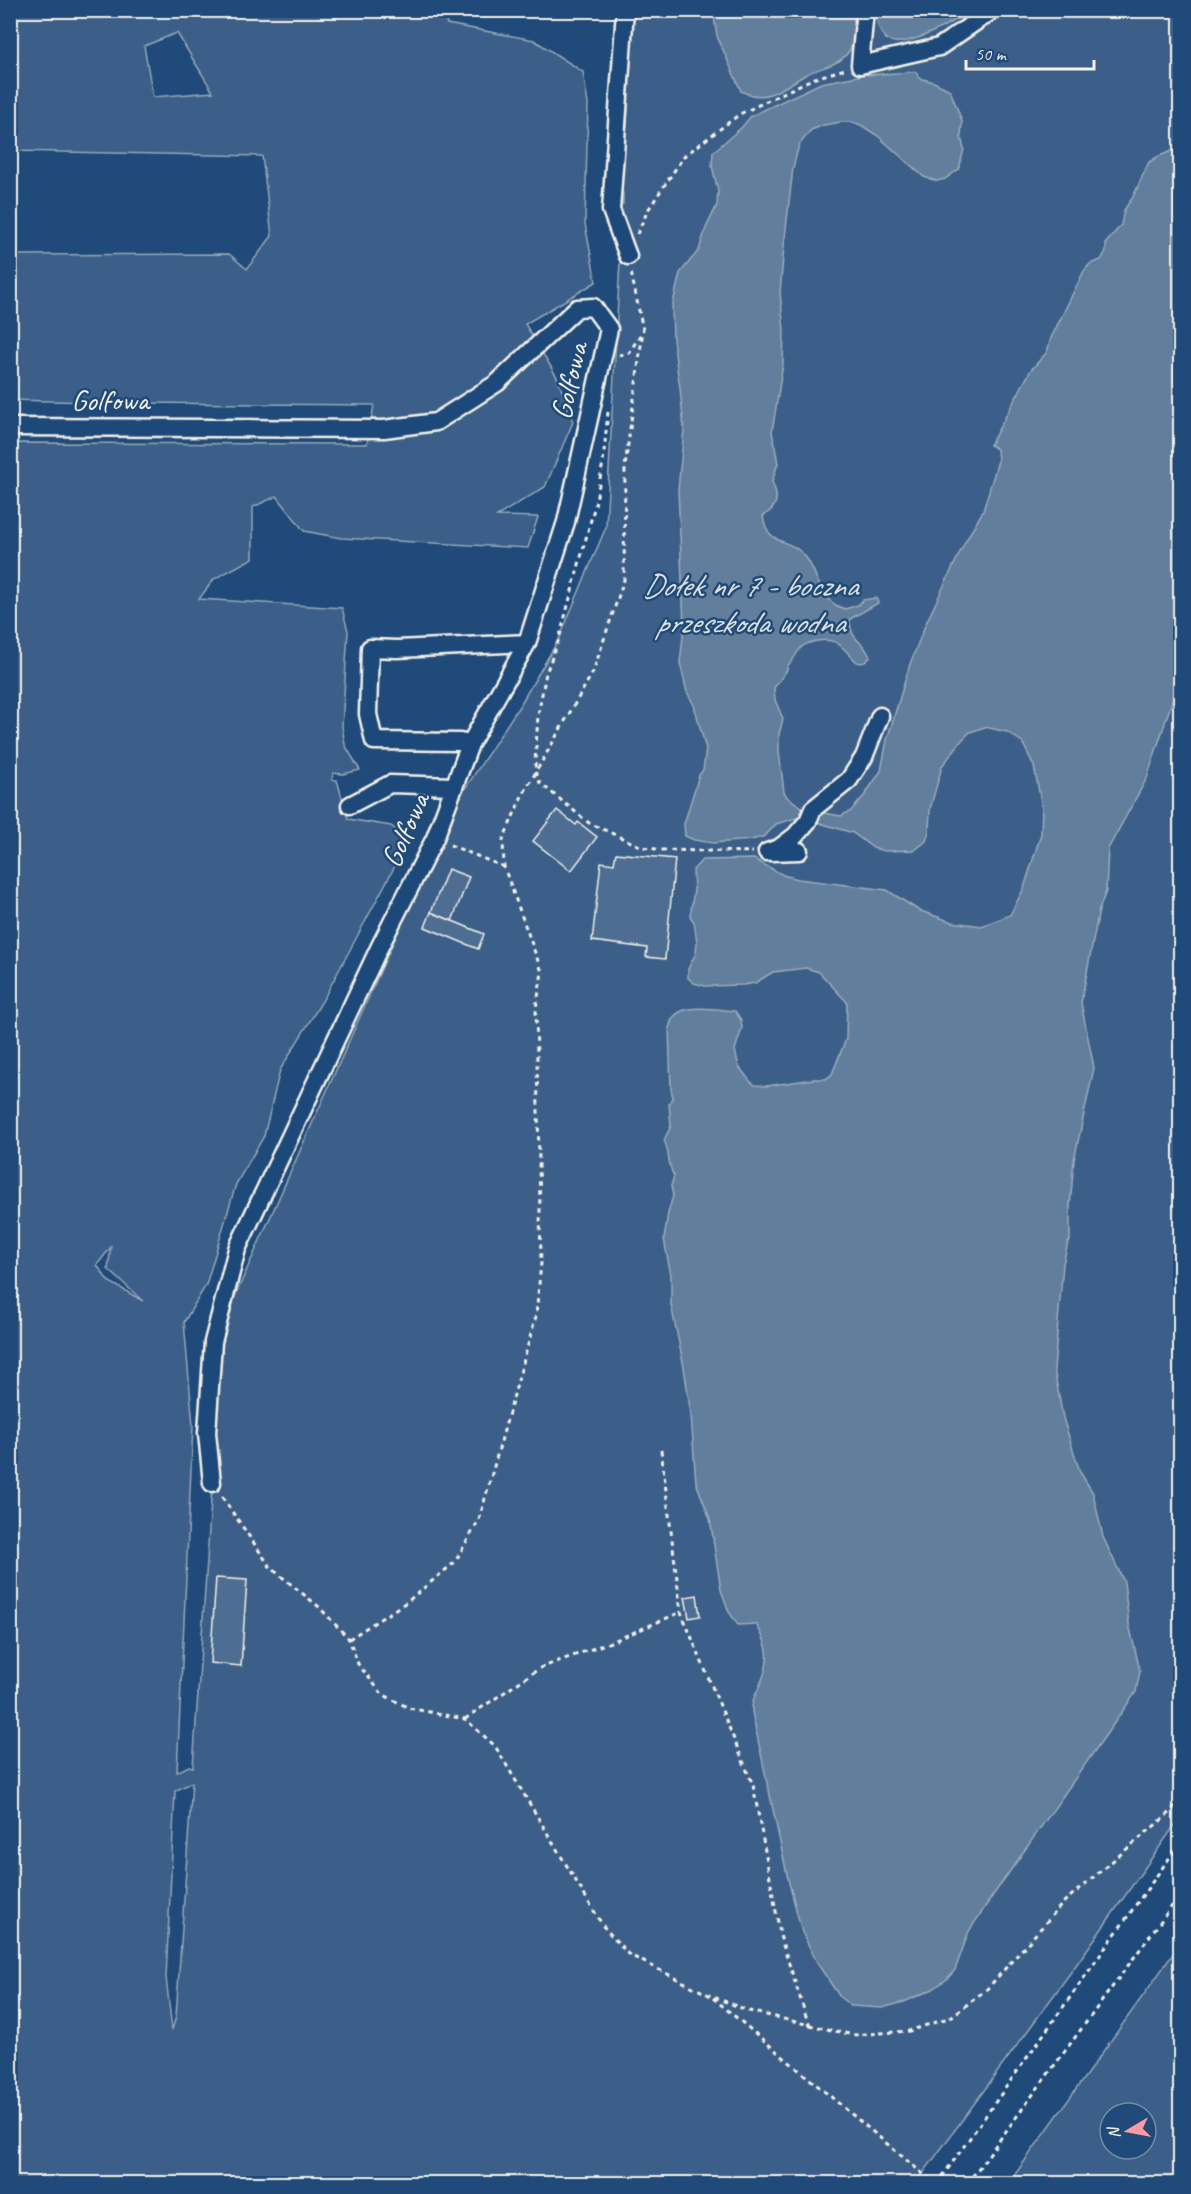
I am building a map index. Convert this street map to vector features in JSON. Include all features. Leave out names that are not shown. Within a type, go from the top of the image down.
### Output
[{"type":"street","points":[[625,10],[611,210],[628,256]]},
{"type":"street","points":[[865,10],[860,64],[939,46],[993,10]]},
{"type":"street","name":"Golfowa","points":[[10,426],[384,429],[436,422],[497,383],[577,308],[593,307],[609,329],[566,522],[527,643],[470,744],[435,838],[380,946],[237,1249],[213,1342],[207,1433],[212,1483]]},
{"type":"street","points":[[470,744],[374,741],[368,714],[370,648],[397,649],[527,643]]},
{"type":"street","points":[[767,852],[779,848],[795,836],[810,815],[849,780],[864,757],[880,716]]},
{"type":"street","points":[[350,805],[390,784],[454,786]]},
{"type":"street","points":[[767,852],[799,851]]},
{"type":"path","points":[[349,1639],[408,1601],[455,1562],[479,1520],[536,1316],[541,1263],[536,1009],[542,972],[504,867],[502,840],[521,798],[593,672],[624,580],[626,467],[643,330],[628,256],[648,210],[684,156],[740,114],[812,80],[860,64]]},
{"type":"path","points":[[610,358],[629,353],[643,330]]},
{"type":"path","points":[[608,408],[609,418],[596,501],[559,639],[546,674],[538,715],[536,774],[540,783],[589,823],[642,847],[663,850],[767,852]]},
{"type":"path","points":[[435,838],[504,867]]},
{"type":"path","points":[[661,1450],[681,1612],[753,1785],[781,1939],[811,2025]]},
{"type":"path","points":[[212,1483],[271,1568],[318,1606],[349,1639],[358,1664],[382,1694],[409,1708],[465,1719],[495,1746],[603,1926],[628,1954],[709,1995],[749,2011],[853,2035],[909,2031],[951,2017],[987,1989],[1065,1901],[1172,1811],[1180,1794]]},
{"type":"path","points":[[465,1719],[540,1668],[616,1640],[681,1612]]},
{"type":"path","points":[[709,1995],[936,2184],[1180,1843]]},
{"type":"path","points":[[968,2184],[1180,1895]]},
{"type":"shaded area","points":[[11,11],[442,11],[447,24],[534,40],[583,72],[588,104],[585,224],[596,282],[525,324],[557,377],[573,422],[545,487],[497,516],[538,517],[528,548],[341,538],[304,531],[277,496],[253,507],[253,558],[214,579],[199,599],[342,608],[348,631],[342,726],[345,745],[360,770],[343,774],[333,773],[332,780],[337,780],[348,819],[391,826],[409,840],[324,998],[280,1070],[264,1136],[236,1184],[206,1285],[184,1322],[193,1426],[177,1772],[189,1766],[193,1767],[223,1323],[455,804],[520,705],[559,639],[606,527],[622,223],[619,220],[619,204],[623,204],[623,193],[619,189],[627,126],[633,11],[1180,11],[1180,1818],[1079,1961],[916,2183],[11,2183],[11,443],[367,444],[374,405],[11,400],[11,255],[229,254],[247,269],[272,236],[262,156],[11,151]],"holes":[[[177,33],[213,92],[153,97],[144,46]],[[111,1247],[108,1269],[143,1301],[108,1281],[97,1265]],[[192,1782],[176,2016],[172,2030],[166,1977],[175,1791]]]},
{"type":"shaded area","points":[[1180,1944],[1180,2183],[1008,2183],[1019,2169]]},
{"type":"water","points":[[875,10],[968,11],[928,34],[903,42],[892,42],[885,38],[879,29]]},
{"type":"water","points":[[713,11],[860,11],[852,46],[845,56],[834,64],[810,72],[782,89],[759,96],[741,91],[717,36]]},
{"type":"water","name":"Dołek nr 7 - boczna przeszkoda wodna","points":[[916,72],[919,78],[950,90],[962,121],[961,137],[964,149],[959,169],[945,179],[937,181],[924,177],[878,136],[852,122],[824,125],[811,130],[799,145],[793,168],[780,293],[784,330],[783,364],[772,432],[778,463],[772,482],[776,492],[776,501],[772,509],[763,516],[769,533],[798,549],[804,555],[829,600],[845,609],[858,605],[863,600],[876,598],[878,603],[850,619],[854,636],[870,657],[866,661],[857,662],[836,642],[825,640],[810,643],[799,650],[774,688],[775,700],[783,719],[779,734],[779,751],[784,792],[787,797],[802,807],[841,816],[851,811],[881,771],[887,740],[910,664],[926,623],[965,542],[983,511],[998,461],[997,449],[990,445],[1031,370],[1047,352],[1051,338],[1084,271],[1090,264],[1101,260],[1106,251],[1106,243],[1121,225],[1124,210],[1133,197],[1149,162],[1180,148],[1180,686],[1176,689],[1147,778],[1108,849],[1106,891],[1099,910],[1081,1003],[1094,1068],[1074,1160],[1070,1241],[1063,1264],[1054,1369],[1063,1418],[1080,1472],[1093,1493],[1103,1537],[1124,1582],[1129,1624],[1140,1671],[1136,1692],[969,1931],[955,1970],[933,1989],[904,2002],[882,2008],[851,2006],[840,1997],[819,1966],[802,1932],[788,1879],[752,1712],[753,1700],[766,1668],[766,1647],[756,1624],[738,1625],[729,1612],[721,1590],[710,1519],[696,1482],[691,1415],[671,1305],[671,1276],[664,1239],[673,1196],[671,1186],[674,1176],[664,1140],[671,1126],[669,1104],[673,1097],[669,1028],[674,1017],[685,1010],[707,1008],[735,1011],[741,1020],[742,1028],[735,1050],[739,1067],[755,1085],[767,1086],[826,1079],[832,1074],[846,1039],[847,1002],[819,972],[806,968],[773,972],[755,983],[743,985],[705,986],[694,983],[688,978],[688,969],[696,953],[697,942],[694,922],[690,916],[694,890],[693,870],[702,860],[754,859],[783,875],[798,879],[887,890],[918,910],[952,922],[982,926],[1010,915],[1024,888],[1041,834],[1042,807],[1034,766],[1022,742],[1007,732],[985,727],[970,732],[942,766],[930,809],[929,832],[926,841],[915,850],[885,851],[873,848],[853,833],[800,817],[776,824],[765,836],[752,840],[713,843],[685,836],[684,824],[699,775],[703,770],[706,749],[680,663],[684,627],[678,490],[684,429],[673,340],[672,307],[680,273],[699,250],[717,205],[718,191],[712,166],[713,152],[751,116],[821,83],[863,75]]},
{"type":"building","points":[[557,810],[576,825],[578,822],[597,837],[571,871],[533,841]]},
{"type":"building","points":[[616,853],[675,859],[665,959],[646,957],[647,948],[592,941],[601,862],[614,864]]},
{"type":"building","points":[[448,869],[469,877],[452,921],[431,912]]},
{"type":"building","points":[[431,912],[484,934],[478,949],[425,927]]},
{"type":"building","points":[[216,1578],[247,1580],[241,1666],[210,1663]]},
{"type":"building","points":[[697,1595],[700,1616],[689,1618],[685,1597]]}]
